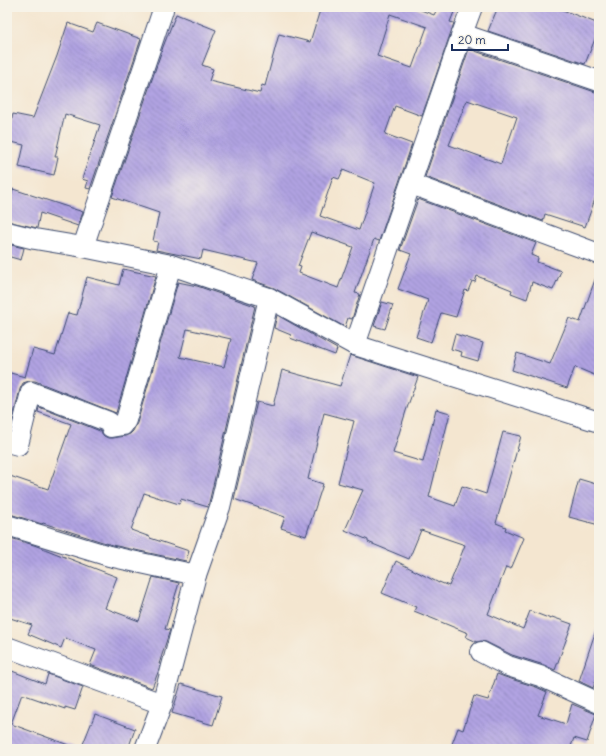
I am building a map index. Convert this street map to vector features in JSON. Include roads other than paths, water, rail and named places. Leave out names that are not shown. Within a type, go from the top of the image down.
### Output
[{"type":"street","points":[[83,247],[163,7]]},
{"type":"street","points":[[355,345],[472,7]]},
{"type":"street","points":[[462,34],[599,81]]},
{"type":"street","points":[[411,184],[599,254]]},
{"type":"street","points":[[7,232],[171,265],[269,298],[355,345],[599,422]]},
{"type":"street","points":[[7,442],[18,445],[31,392],[109,422],[111,427],[124,425],[171,265]]},
{"type":"street","points":[[145,749],[162,704],[196,575],[220,507],[269,298]]},
{"type":"street","points":[[7,525],[109,556],[196,575]]},
{"type":"street","points":[[7,647],[162,704]]},
{"type":"street","points":[[481,652],[508,666],[540,676],[599,703]]}]
